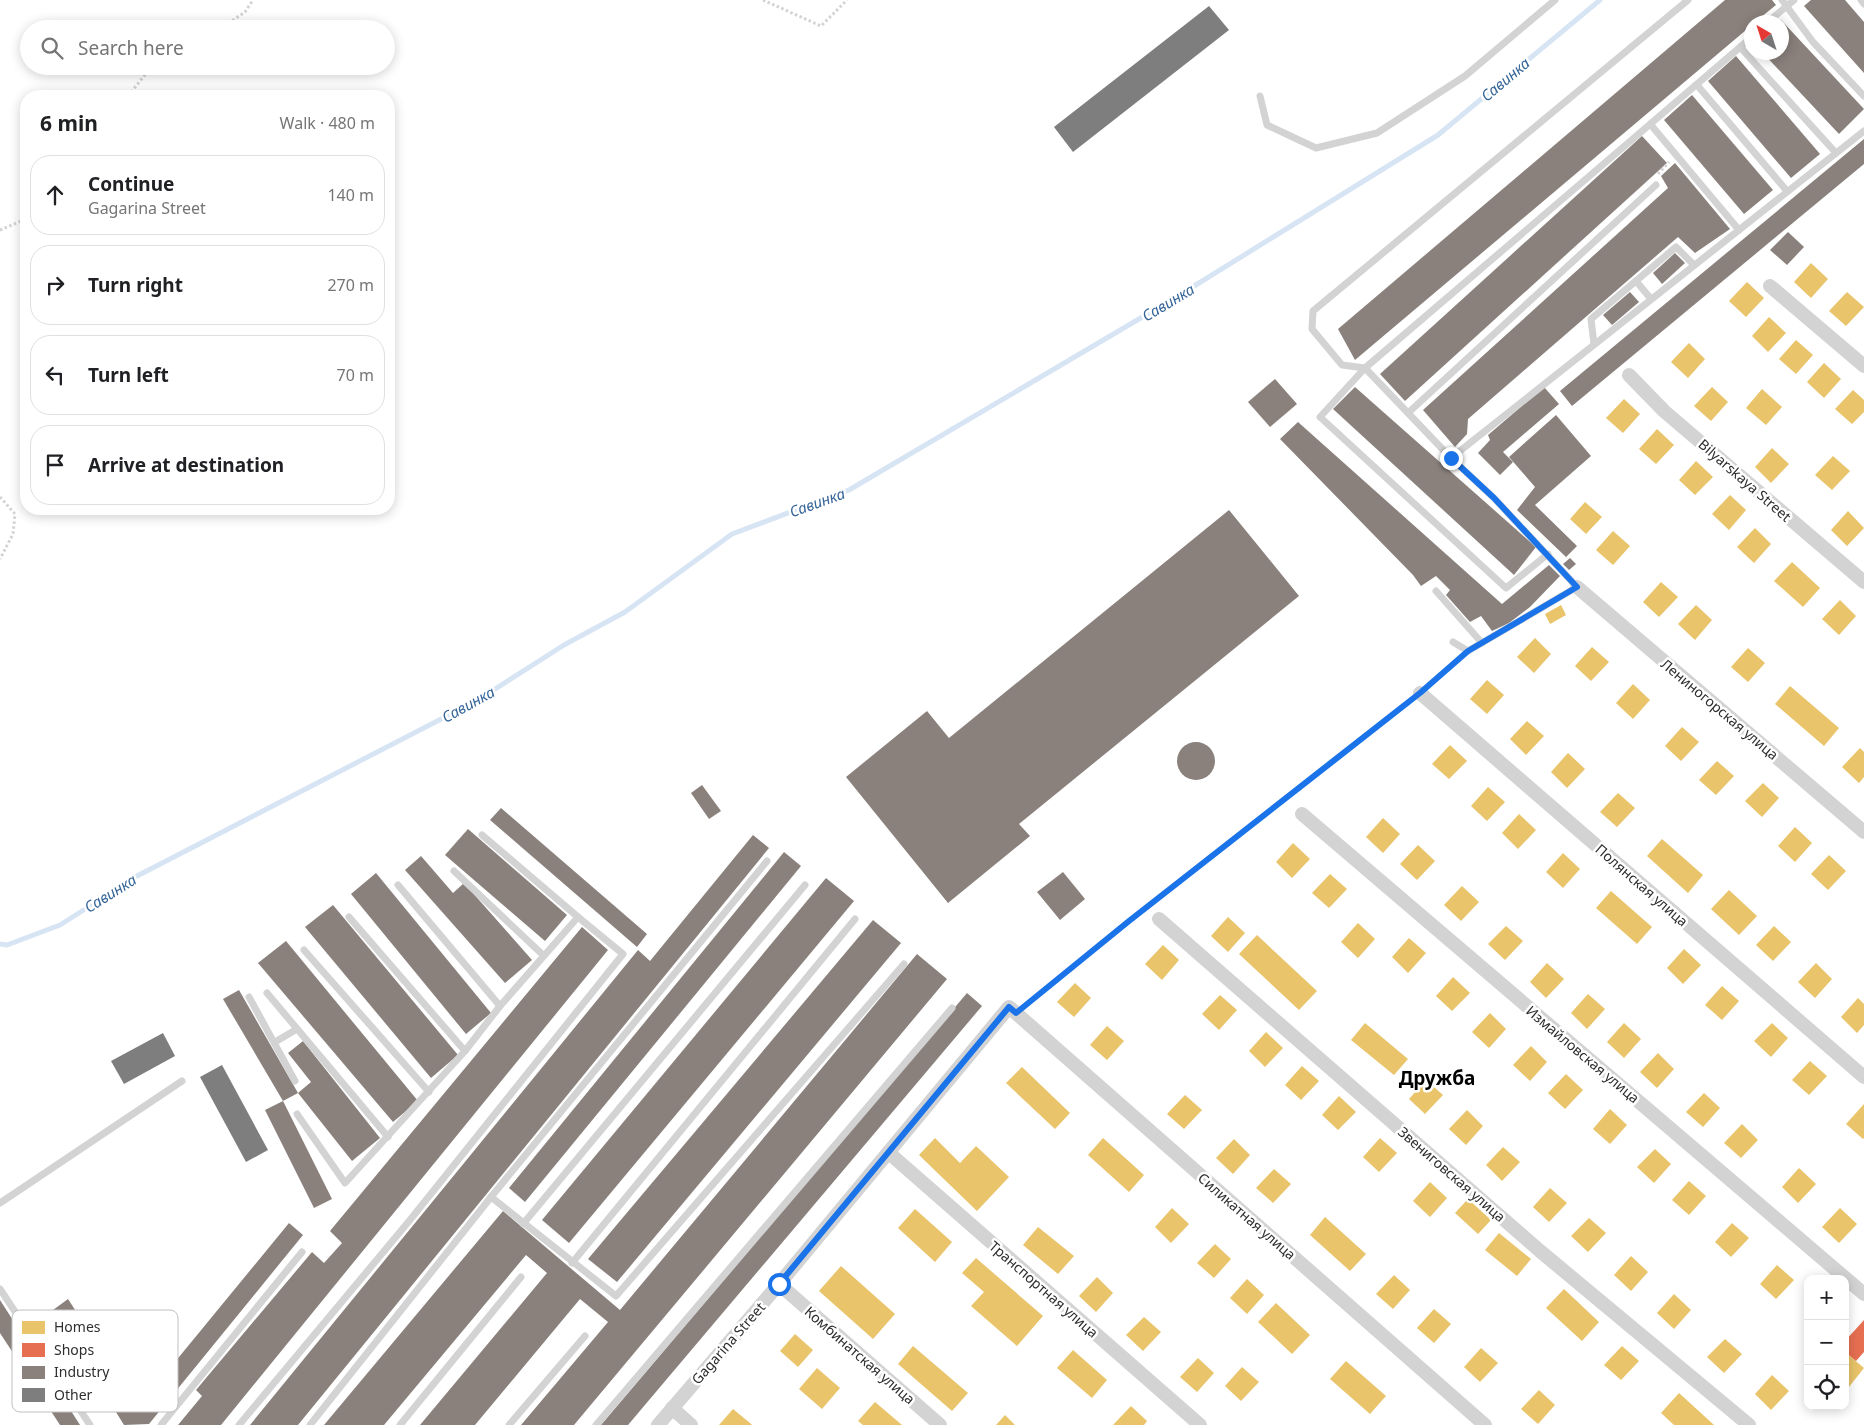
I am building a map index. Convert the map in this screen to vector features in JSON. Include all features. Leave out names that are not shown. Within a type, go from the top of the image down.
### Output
[{"type":"street","points":[[1770,286],[1864,366]]},
{"type":"street","name":"Bilyarskaya Street","points":[[1629,375],[1664,411],[1864,582]]},
{"type":"street","name":"Лениногорская улица","points":[[1577,587],[1864,832]]},
{"type":"street","name":"Полянская улица","points":[[1420,693],[1864,1077]]},
{"type":"street","name":"Измайловская улица","points":[[1302,814],[1864,1294]]},
{"type":"street","name":"Звениговская улица","points":[[1159,919],[1540,1251],[1749,1425]]},
{"type":"street","name":"Gagarina Street","points":[[658,1425],[1013,1010]]},
{"type":"street","name":"Силикатная улица","points":[[1013,1010],[1485,1425]]},
{"type":"street","name":"Транспортная улица","points":[[889,1153],[1200,1425]]},
{"type":"street","name":"Комбинатская улица","points":[[779,1284],[940,1425]]},
{"type":"street","points":[[672,1408],[691,1425]]},
{"type":"lane","points":[[1260,96],[1267,125],[1316,148],[1377,133],[1465,76],[1555,0]]},
{"type":"lane","points":[[1453,642],[1468,651],[1577,587],[1494,498],[1451,458],[1364,368],[1342,365],[1312,329],[1313,311],[1688,0]]},
{"type":"lane","points":[[1774,15],[1784,3],[1794,0]]},
{"type":"lane","points":[[1861,0],[1864,4]]},
{"type":"lane","points":[[1784,3],[1813,42],[1864,96]]},
{"type":"lane","points":[[1548,554],[1506,588],[1320,417],[1364,368],[1744,44]]},
{"type":"lane","points":[[1740,47],[1836,153]]},
{"type":"lane","points":[[1697,85],[1787,192]]},
{"type":"lane","points":[[1651,125],[1739,230]]},
{"type":"lane","points":[[1451,458],[1864,131]]},
{"type":"lane","points":[[1408,413],[1656,185]]},
{"type":"lane","points":[[1594,344],[1591,319],[1676,247],[1694,265]]},
{"type":"lane","points":[[1636,281],[1651,299]]},
{"type":"lane","points":[[1436,591],[1482,643]]},
{"type":"lane","points":[[240,1425],[410,1220],[623,954],[482,835]]},
{"type":"lane","points":[[310,1425],[491,1197],[767,861]]},
{"type":"lane","points":[[454,871],[543,955]]},
{"type":"lane","points":[[398,885],[500,1006]]},
{"type":"lane","points":[[523,1224],[804,885]]},
{"type":"lane","points":[[349,917],[465,1051]]},
{"type":"lane","points":[[297,1114],[345,1183],[465,1051],[543,955],[578,917]]},
{"type":"lane","points":[[572,1263],[855,919]]},
{"type":"lane","points":[[304,950],[429,1092]]},
{"type":"lane","points":[[491,1197],[616,1296],[904,964]]},
{"type":"lane","points":[[267,992],[388,1137]]},
{"type":"lane","points":[[250,997],[295,1081]]},
{"type":"lane","points":[[596,1425],[952,1008]]},
{"type":"lane","points":[[275,1042],[297,1029]]},
{"type":"lane","points":[[0,1203],[182,1081]]},
{"type":"lane","points":[[178,1404],[302,1252]]},
{"type":"lane","points":[[400,1425],[521,1278]]},
{"type":"lane","points":[[0,1289],[14,1310]]},
{"type":"lane","points":[[509,1425],[585,1336]]},
{"type":"lane","points":[[81,1412],[90,1425]]},
{"type":"lane","points":[[161,1425],[172,1412]]},
{"type":"path","points":[[233,20],[245,12],[252,0]]},
{"type":"path","points":[[763,0],[822,26],[847,0]]},
{"type":"path","points":[[133,90],[145,75]]},
{"type":"path","points":[[1656,185],[1656,176],[1676,154]]},
{"type":"path","points":[[0,230],[20,222]]},
{"type":"path","points":[[0,497],[15,514],[13,534],[0,560]]},
{"type":"path","points":[[1013,1010],[1420,693],[1468,651]]},
{"type":"building: Homes","points":[[1811,263],[1828,279],[1811,298],[1794,282]]},
{"type":"building: Homes","points":[[1747,282],[1764,298],[1746,317],[1729,301]]},
{"type":"building: Homes","points":[[1847,292],[1864,307],[1846,326],[1829,311]]},
{"type":"building: Homes","points":[[1769,317],[1786,333],[1768,352],[1752,336]]},
{"type":"building: Homes","points":[[1796,340],[1813,355],[1796,374],[1779,359]]},
{"type":"building: Homes","points":[[1689,343],[1705,359],[1688,378],[1671,362]]},
{"type":"building: Homes","points":[[1824,363],[1841,379],[1824,398],[1807,382]]},
{"type":"building: Homes","points":[[1712,387],[1728,402],[1711,421],[1694,406]]},
{"type":"building: Homes","points":[[1762,389],[1782,407],[1766,425],[1746,408]]},
{"type":"building: Homes","points":[[1853,390],[1864,400],[1864,412],[1852,424],[1835,409]]},
{"type":"building: Homes","points":[[1624,399],[1640,414],[1623,433],[1606,418]]},
{"type":"building: Homes","points":[[1657,429],[1674,445],[1656,464],[1639,449]]},
{"type":"building: Homes","points":[[1772,448],[1789,464],[1771,483],[1755,467]]},
{"type":"building: Homes","points":[[1833,456],[1850,471],[1832,490],[1815,475]]},
{"type":"building: Homes","points":[[1696,461],[1713,477],[1695,495],[1679,480]]},
{"type":"building: Homes","points":[[1730,495],[1746,510],[1729,530],[1712,514]]},
{"type":"building: Homes","points":[[1585,502],[1602,517],[1586,534],[1570,519]]},
{"type":"building: Homes","points":[[1848,511],[1864,528],[1847,546],[1831,530]]},
{"type":"building: Homes","points":[[1755,528],[1771,544],[1754,563],[1737,547]]},
{"type":"building: Homes","points":[[1613,531],[1630,546],[1613,565],[1596,550]]},
{"type":"building: Homes","points":[[1792,562],[1820,588],[1803,607],[1774,581]]},
{"type":"building: Homes","points":[[1661,582],[1678,597],[1659,617],[1643,602]]},
{"type":"building: Homes","points":[[1840,600],[1856,616],[1839,635],[1822,619]]},
{"type":"building: Homes","points":[[1561,605],[1566,615],[1550,624],[1545,614]]},
{"type":"building: Homes","points":[[1696,605],[1712,620],[1695,640],[1678,624]]},
{"type":"building: Homes","points":[[1535,638],[1551,654],[1534,673],[1517,657]]},
{"type":"building: Homes","points":[[1592,647],[1609,662],[1591,681],[1575,666]]},
{"type":"building: Homes","points":[[1748,648],[1765,663],[1748,682],[1731,667]]},
{"type":"building: Homes","points":[[1487,680],[1504,695],[1487,714],[1470,699]]},
{"type":"building: Homes","points":[[1633,684],[1650,700],[1633,719],[1616,703]]},
{"type":"building: Homes","points":[[1790,686],[1839,728],[1824,746],[1775,704]]},
{"type":"building: Homes","points":[[1527,721],[1544,736],[1526,755],[1510,739]]},
{"type":"building: Homes","points":[[1682,727],[1699,742],[1681,761],[1665,746]]},
{"type":"building: Homes","points":[[1450,745],[1467,761],[1449,779],[1432,764]]},
{"type":"building: Homes","points":[[1860,748],[1864,752],[1864,777],[1859,783],[1842,767]]},
{"type":"building: Homes","points":[[1568,753],[1585,769],[1567,788],[1551,772]]},
{"type":"building: Homes","points":[[1717,761],[1734,776],[1716,795],[1699,780]]},
{"type":"building: Homes","points":[[1763,783],[1779,798],[1762,817],[1745,801]]},
{"type":"building: Homes","points":[[1488,787],[1505,802],[1487,821],[1471,806]]},
{"type":"building: Homes","points":[[1618,793],[1635,808],[1617,827],[1600,812]]},
{"type":"building: Homes","points":[[1519,814],[1536,830],[1518,849],[1502,833]]},
{"type":"building: Homes","points":[[1383,818],[1400,834],[1383,853],[1366,837]]},
{"type":"building: Homes","points":[[1795,827],[1812,843],[1795,862],[1778,846]]},
{"type":"building: Homes","points":[[1662,839],[1703,875],[1688,893],[1647,856]]},
{"type":"building: Homes","points":[[1293,843],[1310,859],[1292,878],[1276,862]]},
{"type":"building: Homes","points":[[1418,845],[1435,861],[1417,880],[1400,864]]},
{"type":"building: Homes","points":[[1563,853],[1580,869],[1563,888],[1546,872]]},
{"type":"building: Homes","points":[[1829,855],[1846,871],[1828,890],[1811,874]]},
{"type":"building: Homes","points":[[1330,874],[1347,889],[1329,908],[1312,893]]},
{"type":"building: Homes","points":[[1462,886],[1479,902],[1461,921],[1444,905]]},
{"type":"building: Homes","points":[[1729,890],[1757,916],[1739,935],[1711,909]]},
{"type":"building: Homes","points":[[1611,891],[1652,927],[1637,944],[1596,908]]},
{"type":"building: Homes","points":[[1228,917],[1245,933],[1228,952],[1211,936]]},
{"type":"building: Homes","points":[[1358,923],[1375,939],[1358,958],[1341,942]]},
{"type":"building: Homes","points":[[1506,926],[1523,941],[1505,960],[1488,944]]},
{"type":"building: Homes","points":[[1774,926],[1791,942],[1773,961],[1756,945]]},
{"type":"building: Homes","points":[[1257,935],[1317,991],[1299,1010],[1239,954]]},
{"type":"building: Homes","points":[[1409,938],[1426,953],[1408,973],[1392,957]]},
{"type":"building: Homes","points":[[1163,945],[1179,960],[1162,980],[1145,964]]},
{"type":"building: Homes","points":[[1684,949],[1701,965],[1683,984],[1667,968]]},
{"type":"building: Homes","points":[[1547,963],[1564,979],[1546,998],[1530,982]]},
{"type":"building: Homes","points":[[1816,963],[1832,979],[1815,998],[1798,982]]},
{"type":"building: Homes","points":[[1453,977],[1470,993],[1452,1011],[1436,996]]},
{"type":"building: Homes","points":[[1075,983],[1091,998],[1074,1017],[1057,1002]]},
{"type":"building: Homes","points":[[1722,986],[1739,1001],[1722,1020],[1705,1005]]},
{"type":"building: Homes","points":[[1588,994],[1605,1009],[1587,1029],[1571,1013]]},
{"type":"building: Homes","points":[[1220,995],[1237,1010],[1219,1030],[1202,1014]]},
{"type":"building: Homes","points":[[1858,998],[1864,1004],[1864,1025],[1857,1033],[1841,1017]]},
{"type":"building: Homes","points":[[1490,1013],[1506,1029],[1489,1048],[1472,1032]]},
{"type":"building: Homes","points":[[1365,1023],[1408,1059],[1394,1075],[1351,1040]]},
{"type":"building: Homes","points":[[1624,1023],[1641,1039],[1624,1058],[1607,1042]]},
{"type":"building: Homes","points":[[1772,1023],[1788,1038],[1771,1057],[1754,1041]]},
{"type":"building: Homes","points":[[1107,1026],[1124,1041],[1107,1060],[1090,1045]]},
{"type":"building: Homes","points":[[1266,1032],[1283,1048],[1265,1067],[1249,1051]]},
{"type":"building: Homes","points":[[1531,1046],[1547,1062],[1530,1081],[1513,1065]]},
{"type":"building: Homes","points":[[1658,1053],[1674,1069],[1657,1088],[1640,1072]]},
{"type":"building: Homes","points":[[1810,1061],[1827,1076],[1809,1095],[1792,1080]]},
{"type":"building: Homes","points":[[1302,1066],[1319,1081],[1301,1100],[1285,1085]]},
{"type":"building: Homes","points":[[1022,1067],[1070,1113],[1055,1129],[1006,1083]]},
{"type":"building: Homes","points":[[1566,1074],[1583,1090],[1565,1109],[1548,1093]]},
{"type":"building: Homes","points":[[1426,1080],[1443,1095],[1425,1114],[1409,1099]]},
{"type":"building: Homes","points":[[1704,1093],[1720,1108],[1703,1127],[1686,1112]]},
{"type":"building: Homes","points":[[1185,1095],[1202,1110],[1184,1129],[1167,1114]]},
{"type":"building: Homes","points":[[1339,1096],[1356,1112],[1338,1130],[1322,1115]]},
{"type":"building: Homes","points":[[1864,1104],[1864,1138],[1863,1139],[1846,1124]]},
{"type":"building: Homes","points":[[1610,1109],[1627,1125],[1610,1144],[1593,1129]]},
{"type":"building: Homes","points":[[1467,1110],[1483,1126],[1466,1145],[1449,1129]]},
{"type":"building: Homes","points":[[1742,1124],[1758,1140],[1741,1158],[1724,1143]]},
{"type":"building: Homes","points":[[935,1138],[960,1163],[976,1146],[1009,1177],[977,1211],[919,1155]]},
{"type":"building: Homes","points":[[1103,1138],[1144,1175],[1129,1192],[1088,1155]]},
{"type":"building: Homes","points":[[1380,1138],[1397,1153],[1379,1172],[1363,1157]]},
{"type":"building: Homes","points":[[1234,1139],[1250,1155],[1233,1174],[1216,1158]]},
{"type":"building: Homes","points":[[1503,1147],[1520,1162],[1502,1181],[1486,1165]]},
{"type":"building: Homes","points":[[1655,1149],[1671,1164],[1654,1183],[1637,1167]]},
{"type":"building: Homes","points":[[1799,1168],[1816,1184],[1798,1203],[1782,1187]]},
{"type":"building: Homes","points":[[1274,1169],[1291,1184],[1273,1203],[1256,1188]]},
{"type":"building: Homes","points":[[1689,1181],[1706,1196],[1689,1215],[1672,1200]]},
{"type":"building: Homes","points":[[1430,1182],[1447,1198],[1430,1217],[1413,1201]]},
{"type":"building: Homes","points":[[1550,1188],[1567,1203],[1549,1222],[1533,1207]]},
{"type":"building: Homes","points":[[1468,1199],[1491,1220],[1478,1234],[1455,1213]]},
{"type":"building: Homes","points":[[1172,1208],[1189,1224],[1171,1243],[1155,1227]]},
{"type":"building: Homes","points":[[1840,1208],[1857,1224],[1839,1243],[1822,1227]]},
{"type":"building: Homes","points":[[915,1209],[952,1242],[935,1262],[898,1228]]},
{"type":"building: Homes","points":[[1325,1217],[1366,1254],[1350,1271],[1310,1235]]},
{"type":"building: Homes","points":[[1589,1218],[1606,1233],[1588,1252],[1571,1236]]},
{"type":"building: Homes","points":[[1732,1223],[1749,1238],[1731,1257],[1715,1242]]},
{"type":"building: Homes","points":[[1038,1227],[1074,1256],[1058,1274],[1023,1245]]},
{"type":"building: Homes","points":[[1499,1233],[1531,1259],[1517,1276],[1485,1250]]},
{"type":"building: Homes","points":[[1215,1244],[1231,1259],[1214,1278],[1197,1263]]},
{"type":"building: Homes","points":[[1631,1256],[1648,1272],[1631,1291],[1614,1275]]},
{"type":"building: Homes","points":[[976,1258],[1043,1316],[1017,1346],[971,1306],[984,1292],[962,1273]]},
{"type":"building: Homes","points":[[1777,1265],[1794,1280],[1776,1299],[1760,1284]]},
{"type":"building: Homes","points":[[841,1266],[895,1314],[873,1339],[819,1291]]},
{"type":"building: Homes","points":[[1394,1275],[1410,1290],[1393,1309],[1376,1294]]},
{"type":"building: Homes","points":[[1097,1277],[1113,1293],[1096,1312],[1079,1296]]},
{"type":"building: Homes","points":[[1247,1279],[1264,1295],[1247,1314],[1230,1298]]},
{"type":"building: Homes","points":[[1564,1289],[1599,1322],[1582,1341],[1546,1308]]},
{"type":"building: Homes","points":[[1674,1294],[1691,1310],[1674,1329],[1657,1313]]},
{"type":"building: Homes","points":[[1276,1303],[1310,1335],[1292,1354],[1258,1322]]},
{"type":"building: Homes","points":[[1434,1309],[1451,1324],[1434,1343],[1417,1328]]},
{"type":"building: Homes","points":[[1144,1317],[1161,1332],[1143,1351],[1126,1335]]},
{"type":"building: Homes","points":[[795,1334],[813,1350],[798,1367],[780,1351]]},
{"type":"building: Homes","points":[[1725,1339],[1742,1354],[1724,1373],[1707,1357]]},
{"type":"building: Homes","points":[[913,1346],[968,1393],[952,1411],[898,1364]]},
{"type":"building: Homes","points":[[1622,1346],[1639,1361],[1621,1380],[1604,1365]]},
{"type":"building: Homes","points":[[1481,1348],[1498,1363],[1480,1382],[1464,1367]]},
{"type":"building: Homes","points":[[1073,1350],[1107,1380],[1092,1398],[1057,1368]]},
{"type":"building: Homes","points":[[1849,1355],[1864,1368],[1849,1387]]},
{"type":"building: Homes","points":[[1198,1358],[1214,1373],[1197,1392],[1180,1377]]},
{"type":"building: Homes","points":[[1346,1361],[1386,1396],[1370,1414],[1330,1379]]},
{"type":"building: Homes","points":[[1242,1367],[1259,1382],[1241,1401],[1225,1386]]},
{"type":"building: Homes","points":[[817,1368],[840,1388],[822,1409],[799,1389]]},
{"type":"building: Homes","points":[[1772,1375],[1789,1391],[1771,1410],[1755,1394]]},
{"type":"building: Homes","points":[[1539,1390],[1555,1405],[1538,1424],[1521,1409]]},
{"type":"building: Homes","points":[[1679,1393],[1714,1425],[1674,1425],[1661,1413]]},
{"type":"building: Homes","points":[[875,1402],[902,1425],[863,1425],[858,1421]]},
{"type":"building: Homes","points":[[1131,1406],[1147,1421],[1144,1425],[1113,1425]]},
{"type":"building: Homes","points":[[733,1409],[750,1423],[752,1425],[719,1425]]},
{"type":"building: Homes","points":[[1005,1415],[1015,1425],[996,1425]]},
{"type":"building: Shops","points":[[1864,1320],[1864,1352],[1856,1361],[1849,1355],[1849,1337]]},
{"type":"building: Industry","points":[[1725,0],[1772,0],[1776,5],[1764,15],[1744,15],[1744,32],[1355,360],[1338,329]]},
{"type":"building: Industry","points":[[1811,0],[1845,0],[1864,22],[1864,73],[1804,6]]},
{"type":"building: Industry","points":[[1789,29],[1864,109],[1839,134],[1770,60],[1789,60]]},
{"type":"building: Industry","points":[[1736,56],[1820,154],[1791,178],[1708,81]]},
{"type":"building: Industry","points":[[1692,95],[1773,190],[1744,214],[1664,120]]},
{"type":"building: Industry","points":[[1642,136],[1667,163],[1405,401],[1380,374]]},
{"type":"building: Industry","points":[[1864,139],[1864,164],[1572,406],[1560,391]]},
{"type":"building: Industry","points":[[1675,163],[1730,229],[1695,253],[1678,237],[1468,419],[1467,434],[1455,447],[1423,410],[1668,188],[1661,176]]},
{"type":"building: Industry","points":[[1788,232],[1804,247],[1787,265],[1770,250]]},
{"type":"building: Industry","points":[[1675,253],[1685,263],[1662,284],[1653,273]]},
{"type":"building: Industry","points":[[1630,292],[1639,302],[1612,325],[1603,315]]},
{"type":"building: Industry","points":[[1275,379],[1297,404],[1270,427],[1248,402]]},
{"type":"building: Industry","points":[[1355,387],[1536,547],[1514,575],[1333,409]]},
{"type":"building: Industry","points":[[1544,387],[1559,404],[1503,452],[1513,462],[1500,475],[1478,453],[1490,440],[1488,435]]},
{"type":"building: Industry","points":[[1556,415],[1591,456],[1535,505],[1577,546],[1566,557],[1517,510],[1535,487],[1509,457]]},
{"type":"building: Industry","points":[[1298,422],[1502,604],[1549,565],[1560,576],[1530,607],[1509,623],[1492,631],[1481,616],[1470,622],[1446,595],[1450,590],[1436,576],[1421,586],[1413,575],[1280,439]]},
{"type":"building: Industry","points":[[1229,510],[1299,596],[1019,824],[1030,836],[948,903],[846,777],[927,711],[949,738]]},
{"type":"building: Industry","points":[[1570,558],[1576,564],[1569,570],[1563,564]]},
{"type":"building: Industry","points":[[1196,742],[1209,748],[1215,761],[1209,774],[1196,780],[1183,774],[1177,761],[1183,748]]},
{"type":"building: Industry","points":[[702,785],[721,811],[709,819],[691,793]]},
{"type":"building: Industry","points":[[501,808],[647,934],[637,947],[490,820]]},
{"type":"building: Industry","points":[[468,829],[567,915],[545,941],[445,855]]},
{"type":"building: Industry","points":[[753,835],[769,848],[298,1425],[250,1425],[638,950],[650,961]]},
{"type":"building: Industry","points":[[784,852],[801,866],[525,1202],[509,1188]]},
{"type":"building: Industry","points":[[421,856],[453,893],[464,883],[532,960],[505,983],[405,870]]},
{"type":"building: Industry","points":[[1063,872],[1085,899],[1060,920],[1037,892]]},
{"type":"building: Industry","points":[[376,873],[491,1013],[466,1034],[351,894]]},
{"type":"building: Industry","points":[[826,878],[854,901],[569,1243],[542,1220]]},
{"type":"building: Industry","points":[[333,905],[458,1055],[431,1078],[305,927]]},
{"type":"building: Industry","points":[[873,920],[901,943],[617,1282],[588,1259]]},
{"type":"building: Industry","points":[[582,927],[608,950],[221,1425],[178,1425],[202,1396],[196,1390],[312,1252],[324,1263],[342,1243],[330,1231]]},
{"type":"building: Industry","points":[[286,941],[418,1101],[393,1122],[258,963]]},
{"type":"building: Industry","points":[[917,954],[947,979],[574,1425],[521,1425],[608,1322],[580,1299],[475,1425],[420,1425],[547,1273],[526,1255],[384,1425],[324,1425],[503,1211],[620,1310]]},
{"type":"building: Industry","points":[[239,990],[298,1093],[283,1101],[223,999]]},
{"type":"building: Industry","points":[[967,993],[982,1006],[628,1425],[601,1425]]},
{"type":"building: Industry","points":[[303,1041],[380,1138],[352,1161],[298,1093],[311,1082],[288,1053]]},
{"type":"building: Industry","points":[[283,1101],[332,1199],[314,1208],[265,1110]]},
{"type":"building: Industry","points":[[289,1223],[303,1235],[178,1388],[178,1358]]},
{"type":"building: Industry","points":[[68,1299],[75,1310],[53,1310]]},
{"type":"building: Industry","points":[[0,1300],[12,1319],[12,1351],[0,1333]]},
{"type":"building: Industry","points":[[52,1412],[72,1412],[80,1425],[60,1425]]},
{"type":"building: Industry","points":[[116,1412],[159,1412],[149,1424],[124,1425]]},
{"type":"building: Other","points":[[1209,6],[1229,30],[1073,152],[1054,127]]},
{"type":"building: Other","points":[[163,1033],[175,1056],[124,1084],[111,1061]]},
{"type":"building: Other","points":[[222,1065],[268,1150],[246,1162],[200,1077]]},
{"type":"waterway","name":"Савинка","points":[[0,944],[7,945],[60,925],[137,876],[478,700],[564,645],[625,612],[732,534],[849,490],[1178,296],[1438,135],[1600,0]]},
{"type":"district","name":"Дружба","points":[[1437,1078]]},
{"type":"route","points":[[779,1284],[1009,1007],[1016,1013],[1129,921],[1420,693],[1468,651],[1577,587],[1566,573],[1494,498],[1451,458]]}]
